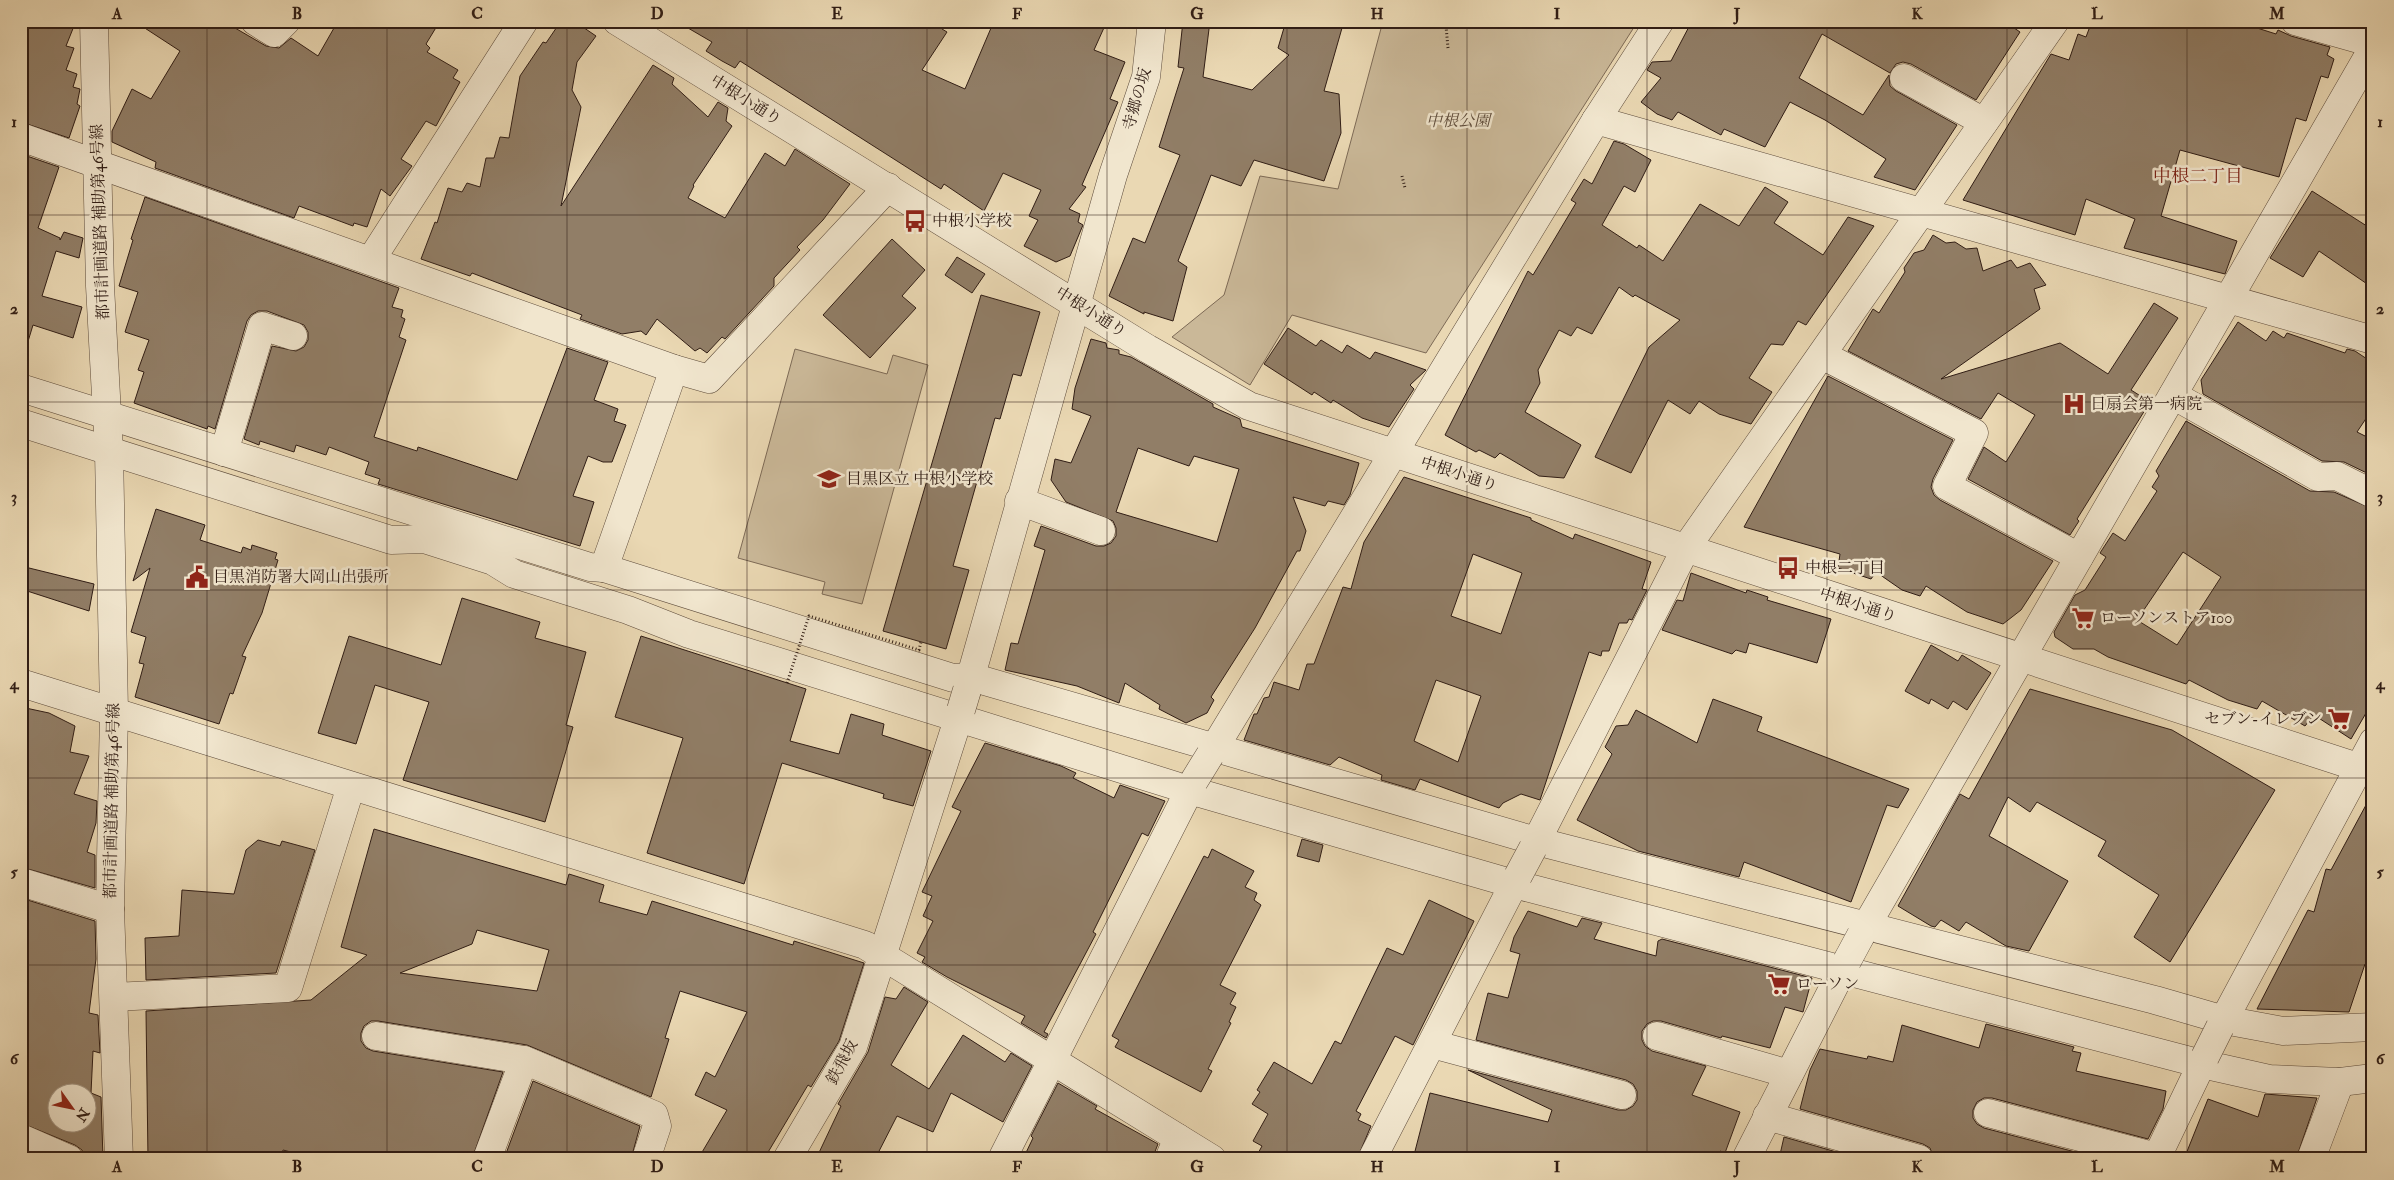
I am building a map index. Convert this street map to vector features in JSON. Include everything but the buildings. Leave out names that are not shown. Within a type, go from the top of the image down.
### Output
[{"type":"street","name":"都市計画道路 補助第46号線","points":[[94,21],[100,286],[108,433],[114,712],[110,909],[119,1159]]},
{"type":"street","points":[[255,21],[274,32],[286,21]]},
{"type":"street","points":[[371,260],[524,21]]},
{"type":"street","name":"中根小通り","points":[[617,21],[1148,349],[1249,406],[2366,770]]},
{"type":"street","name":"寺郷の坂","points":[[1019,502],[1078,304],[1113,176],[1146,77],[1152,21]]},
{"type":"street","points":[[1002,1159],[1192,785],[1596,120],[1660,21]]},
{"type":"street","points":[[1372,1159],[1686,548],[2055,21]]},
{"type":"street","points":[[2295,21],[2373,43]]},
{"type":"street","points":[[1746,1159],[1863,931],[2373,48]]},
{"type":"street","points":[[1904,78],[1984,122]]},
{"type":"street","points":[[1596,120],[1921,210],[2373,340]]},
{"type":"street","points":[[21,137],[674,369],[709,379],[888,187]]},
{"type":"street","points":[[224,452],[262,326],[293,336]]},
{"type":"street","points":[[1822,356],[1974,433],[1947,486],[2079,557]]},
{"type":"street","points":[[604,568],[674,369]]},
{"type":"street","points":[[21,388],[108,433],[391,540],[424,539],[493,561],[514,574],[628,610],[688,634],[965,699],[1212,751],[1534,845],[1863,931],[2155,1000],[2222,1023],[2283,1031],[2373,1027]]},
{"type":"street","points":[[2172,395],[2318,477],[2337,476],[2373,494]]},
{"type":"street","points":[[21,423],[108,433],[224,452],[590,567],[604,568],[952,678],[965,699],[1192,785],[1516,880],[2269,1079],[2340,1082],[2373,1078]]},
{"type":"street","points":[[1019,502],[1101,531]]},
{"type":"street","name":"鉄飛坂","points":[[787,1159],[853,1047],[965,699],[1019,502]]},
{"type":"street","points":[[21,683],[865,945],[1051,1062],[1173,1148],[1212,1159]]},
{"type":"street","points":[[1988,1112],[2157,1158],[2222,1023],[2366,770],[2373,742]]},
{"type":"street","points":[[114,997],[288,988],[351,786]]},
{"type":"street","points":[[21,882],[110,909]]},
{"type":"street","points":[[376,1036],[524,1060],[654,1115],[657,1126],[646,1159]]},
{"type":"street","points":[[1657,1036],[1789,1074]]},
{"type":"street","points":[[1432,1044],[1622,1095]]},
{"type":"street","points":[[487,1159],[524,1060]]},
{"type":"street","points":[[2311,1159],[2340,1082]]},
{"type":"street","points":[[1767,1116],[1919,1159]]},
{"type":"street","points":[[21,1138],[69,1159]]},
{"type":"path","points":[[1448,48],[1446,26],[1449,21]]},
{"type":"path","points":[[1402,176],[1405,188]]},
{"type":"path","points":[[787,683],[809,616],[919,650],[921,642]]},
{"type":"green space","name":"中根公園","points":[[1383,21],[1638,21],[1426,353],[1292,315],[1250,385],[1172,337],[1224,295],[1260,176],[1338,189]]},
{"type":"green space","points":[[795,349],[887,374],[893,355],[928,365],[862,604],[822,594],[825,582],[738,558]]},
{"type":"place","name":"中根小学校","points":[[915,221]]},
{"type":"place","name":"日扇会第一病院","points":[[2074,404]]},
{"type":"place","name":"目黒区立 中根小学校","points":[[829,479]]},
{"type":"place","name":"中根二丁目","points":[[1788,568]]},
{"type":"place","name":"目黒消防署大岡山出張所","points":[[197,577]]},
{"type":"place","name":"ローソンストア100","points":[[2083,618]]},
{"type":"place","name":"セブン-イレブン","points":[[2339,719]]},
{"type":"place","name":"ローソン","points":[[1779,984]]},
{"type":"district","name":"中根二丁目","points":[[2198,176]]}]
